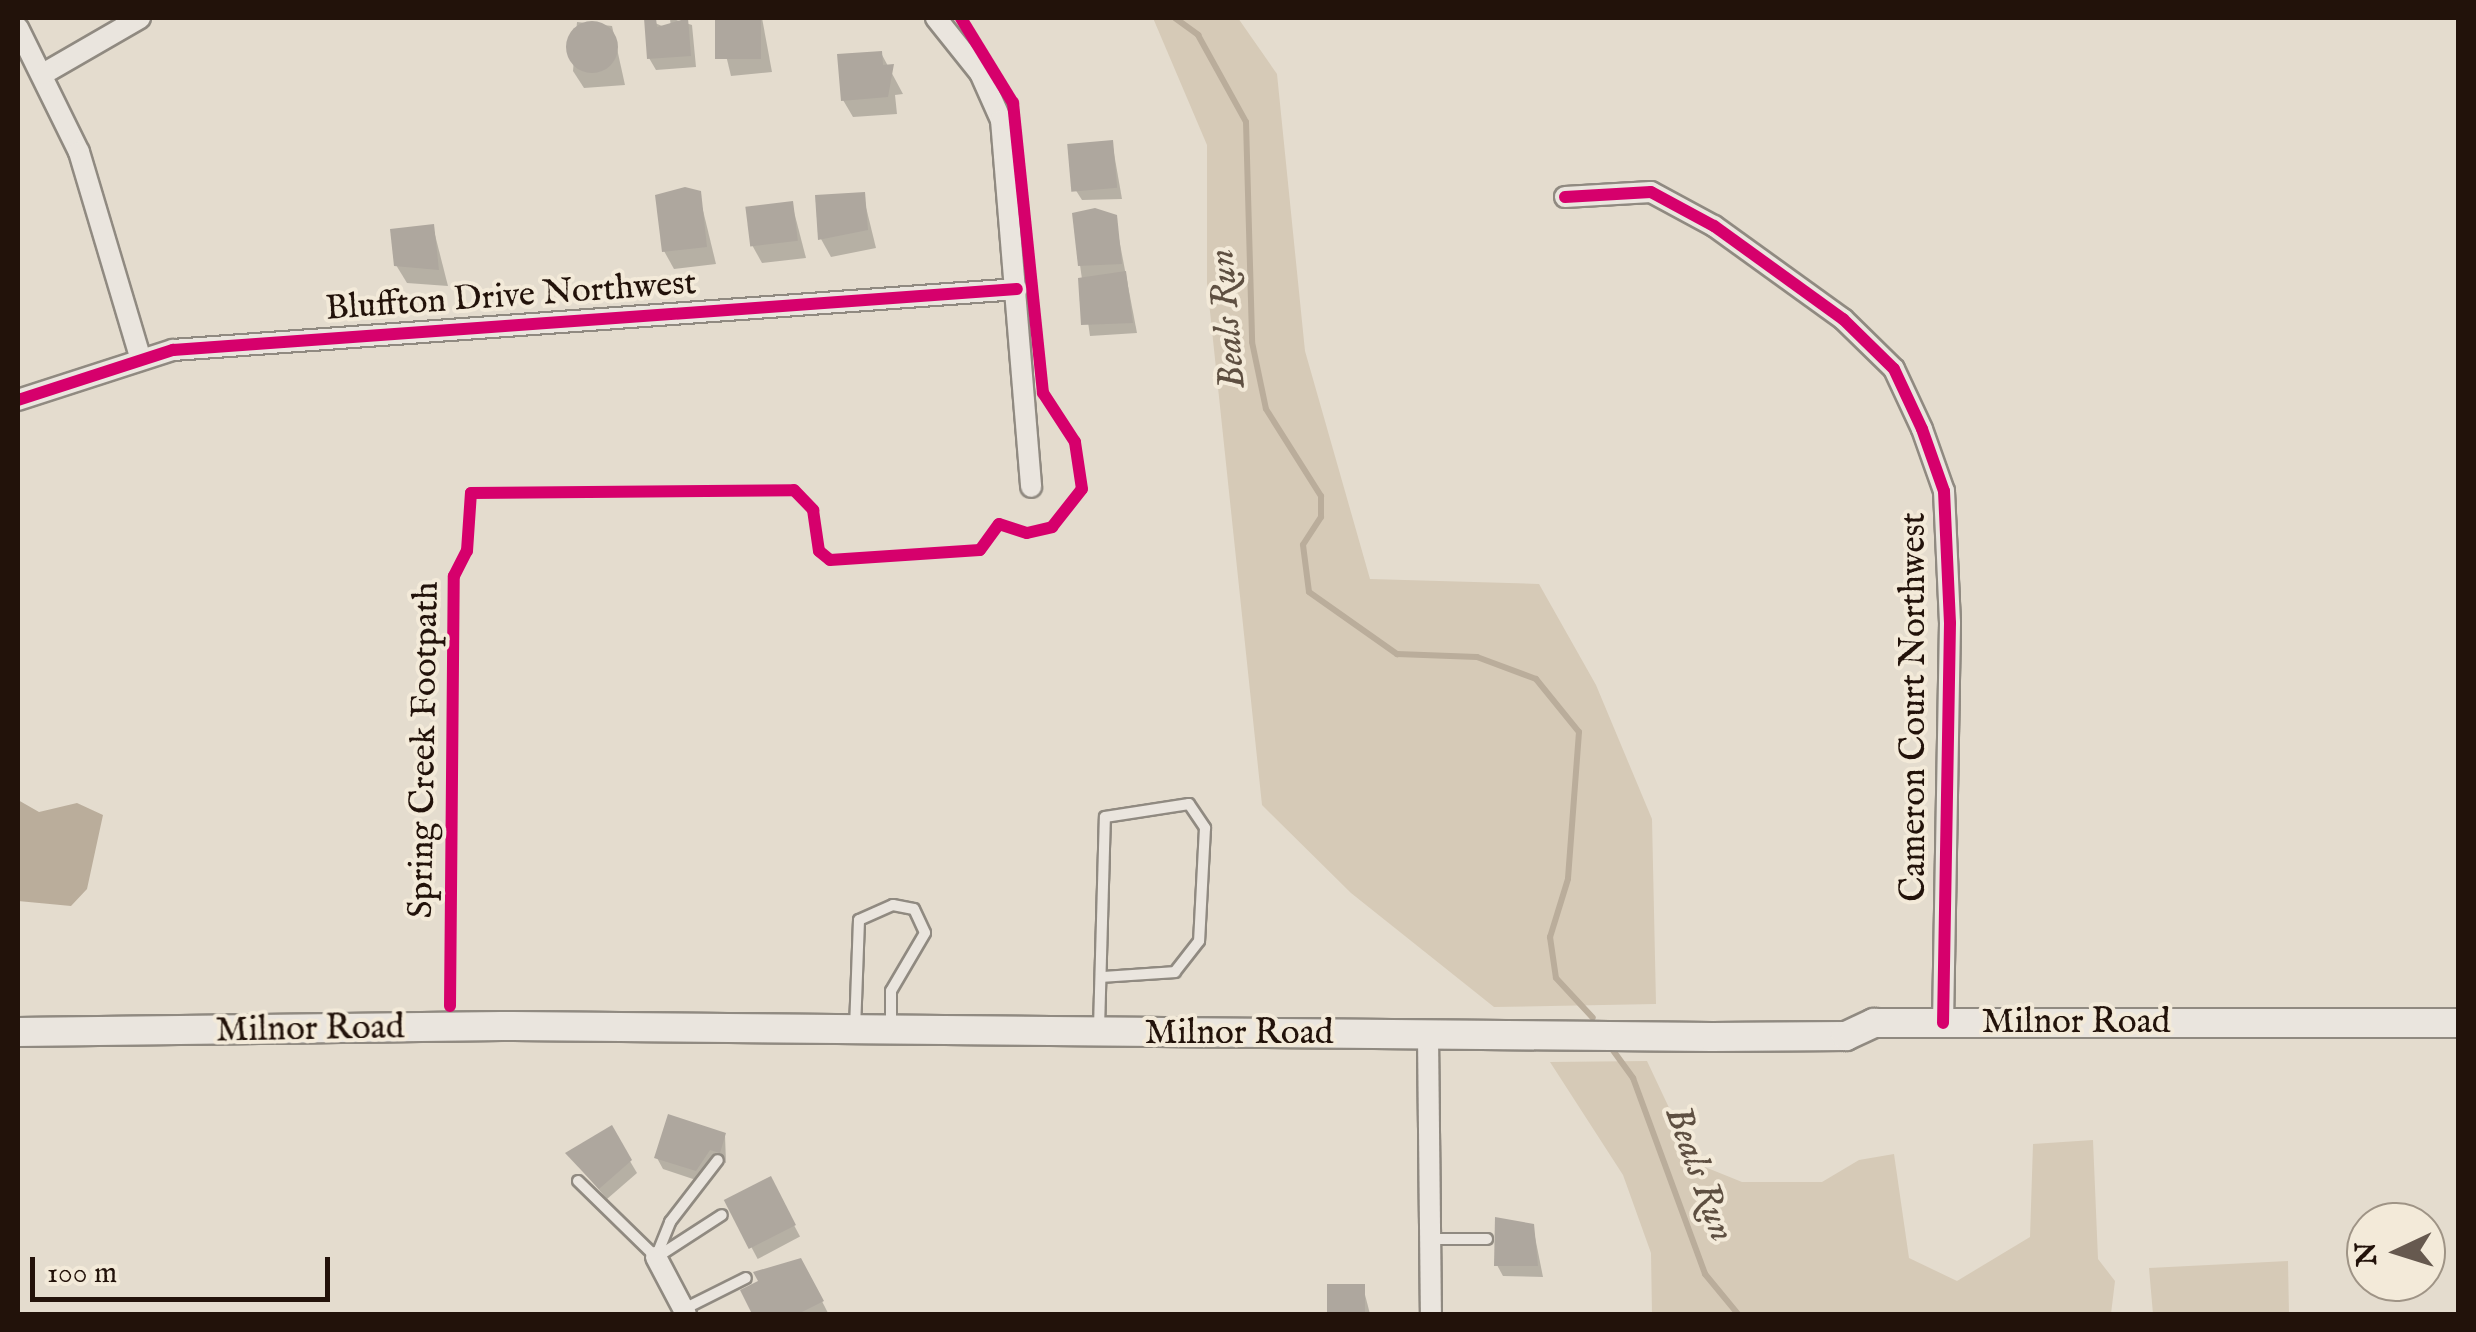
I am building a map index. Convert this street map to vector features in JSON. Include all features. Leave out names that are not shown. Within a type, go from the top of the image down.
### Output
[{"type":"main road","name":"Milnor Road","points":[[18,1032],[502,1026],[891,1035],[1846,1036],[1874,1023],[2458,1023]]},
{"type":"street","points":[[43,74],[140,18]]},
{"type":"street","points":[[936,18],[980,73],[1001,120],[1031,488]]},
{"type":"street","points":[[18,28],[43,74],[98,206],[140,356]]},
{"type":"street","name":"Cameron Court Northwest","points":[[1565,197],[1652,192],[1714,226],[1844,319],[1894,369],[1915,414],[1944,490],[1943,1023]]},
{"type":"street","name":"Bluffton Drive Northwest","points":[[18,400],[140,356],[1017,289]]},
{"type":"street","points":[[1428,1035],[1431,1314]]},
{"type":"street","points":[[656,1258],[685,1312]]},
{"type":"lane","points":[[1099,1034],[1105,817],[1189,804],[1205,828],[1199,941],[1175,972],[1102,977]]},
{"type":"lane","points":[[856,1034],[859,920],[893,905],[914,909],[925,933],[891,991],[891,1035]]},
{"type":"lane","points":[[656,1258],[670,1222],[718,1160]]},
{"type":"lane","points":[[578,1180],[656,1258]]},
{"type":"lane","points":[[656,1258],[722,1215]]},
{"type":"lane","points":[[1431,1238],[1487,1239]]},
{"type":"lane","points":[[685,1312],[746,1278]]},
{"type":"shaded area","points":[[1153,18],[1238,18],[1277,74],[1305,351],[1370,579],[1539,584],[1596,685],[1652,819],[1656,1004],[1494,1007],[1351,893],[1262,805],[1207,283],[1207,145]]},
{"type":"shaded area","points":[[18,800],[39,812],[77,803],[103,815],[87,889],[71,906],[18,901]]},
{"type":"shaded area","points":[[1647,1061],[1695,1163],[1742,1182],[1822,1182],[1859,1160],[1894,1154],[1909,1258],[1957,1281],[2030,1237],[2033,1144],[2093,1140],[2098,1259],[2115,1281],[2111,1314],[1652,1314],[1651,1253],[1623,1175],[1550,1062]]},
{"type":"shaded area","points":[[2288,1261],[2289,1314],[2153,1314],[2149,1268]]},
{"type":"building","points":[[644,18],[656,18],[657,27],[688,18],[691,56],[647,59]]},
{"type":"building","points":[[715,18],[761,18],[761,59],[715,59]]},
{"type":"building","points":[[592,21],[610,29],[618,47],[610,65],[592,73],[574,65],[566,47],[574,29]]},
{"type":"building","points":[[882,51],[883,65],[894,64],[888,97],[841,101],[837,54]]},
{"type":"building","points":[[1113,140],[1117,188],[1071,192],[1067,144]]},
{"type":"building","points":[[685,187],[701,191],[707,247],[662,252],[655,195]]},
{"type":"building","points":[[865,192],[868,230],[818,240],[815,195]]},
{"type":"building","points":[[793,201],[798,241],[750,247],[745,207]]},
{"type":"building","points":[[1095,208],[1117,215],[1122,264],[1078,266],[1072,213]]},
{"type":"building","points":[[434,224],[439,270],[394,266],[390,229]]},
{"type":"building","points":[[1126,271],[1133,323],[1081,325],[1078,278]]},
{"type":"building","points":[[668,1114],[726,1133],[720,1153],[710,1150],[696,1171],[654,1158]]},
{"type":"building","points":[[612,1125],[632,1160],[599,1189],[565,1153]]},
{"type":"building","points":[[771,1176],[796,1225],[749,1249],[724,1200]]},
{"type":"building","points":[[1495,1217],[1534,1224],[1538,1266],[1494,1266]]},
{"type":"building","points":[[801,1258],[824,1301],[798,1314],[751,1312],[740,1290],[758,1281],[753,1272]]},
{"type":"building","points":[[1327,1284],[1365,1284],[1365,1314],[1327,1314]]},
{"type":"waterway","name":"Beals Run","points":[[1175,18],[1198,35],[1246,122],[1252,342],[1266,409],[1321,496],[1321,517],[1303,545],[1309,592],[1397,654],[1477,657],[1536,679],[1579,732],[1568,879],[1550,937],[1556,978],[1593,1018]]},
{"type":"waterway","name":"Beals Run","points":[[1612,1049],[1633,1078],[1705,1274],[1738,1314]]},
{"type":"cycle path","name":"Spring Creek Footpath","points":[[450,1006],[454,576],[467,551],[471,493],[794,490],[813,510],[819,551],[830,560],[980,550],[999,524],[1027,533],[1052,527],[1082,489],[1075,442],[1043,393],[1013,103],[961,18]]},
{"type":"cycle path","points":[[1565,197],[1651,192],[1714,226],[1843,319],[1894,369],[1922,429],[1944,491],[1950,623],[1943,1023]]},
{"type":"cycle path","points":[[18,400],[173,350],[1017,289]]}]
